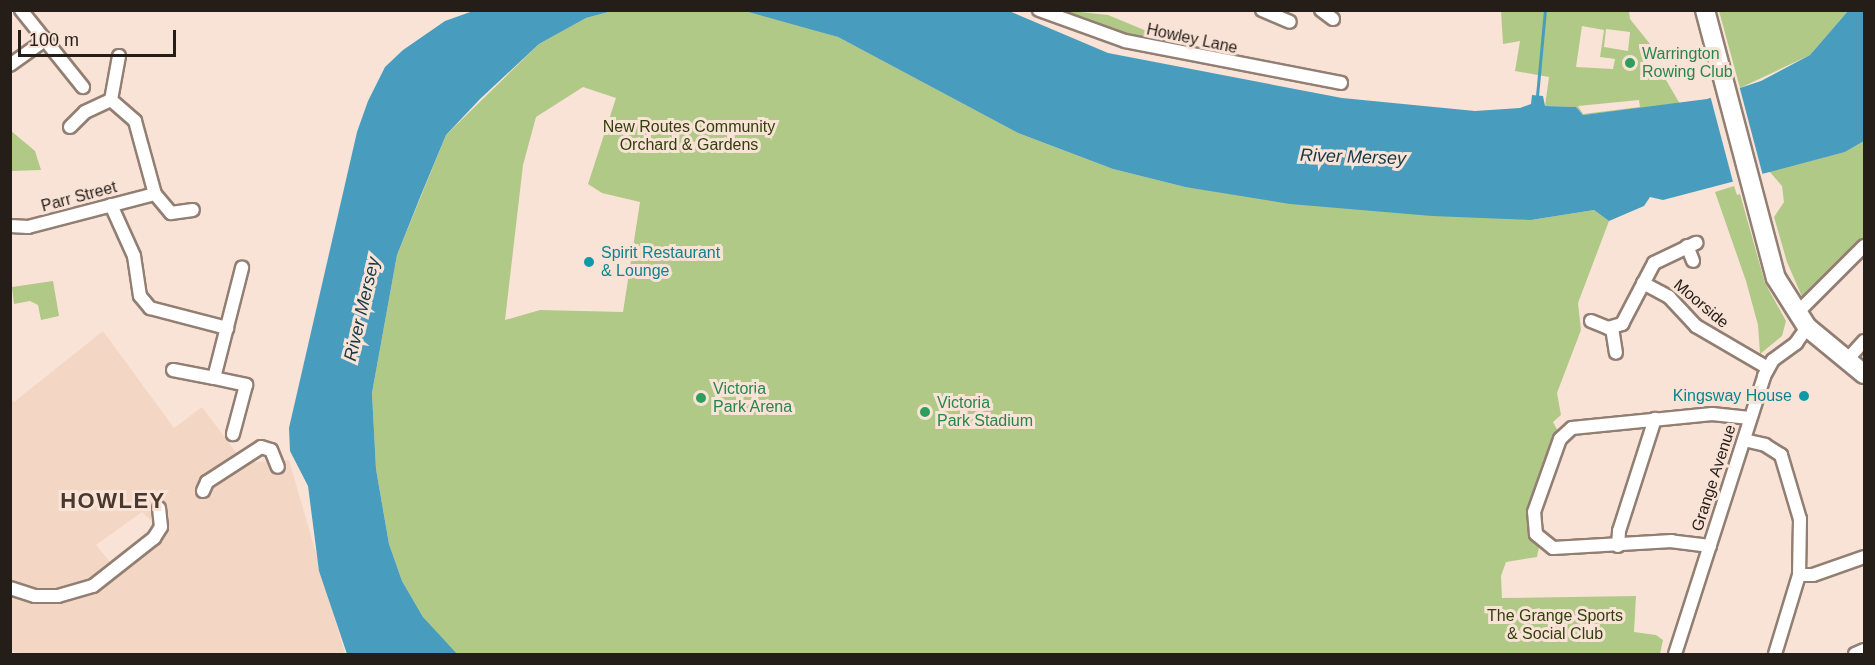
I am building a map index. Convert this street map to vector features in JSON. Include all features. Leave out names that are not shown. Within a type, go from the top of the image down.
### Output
[{"type":"main road","points":[[1705,10],[1776,278],[1802,321],[1846,361],[1864,374]]},
{"type":"street","points":[[21,10],[83,87]]},
{"type":"street","name":"Howley Lane","points":[[1039,10],[1125,41],[1341,83]]},
{"type":"street","points":[[1262,10],[1290,22]]},
{"type":"street","points":[[1321,10],[1333,19]]},
{"type":"street","points":[[10,65],[46,39]]},
{"type":"street","points":[[111,100],[119,56]]},
{"type":"street","points":[[70,127],[85,112],[111,100]]},
{"type":"street","points":[[111,100],[135,121],[155,194],[171,213],[193,210]]},
{"type":"street","name":"Parr Street","points":[[10,226],[28,227],[155,194]]},
{"type":"street","points":[[111,205],[135,256],[140,296],[150,308],[227,328]]},
{"type":"street","name":"Moorside","points":[[1612,327],[1625,321],[1656,261],[1691,245],[1693,261]]},
{"type":"street","name":"Grange Avenue","points":[[1675,654],[1768,368],[1802,321],[1864,246]]},
{"type":"street","points":[[214,378],[242,268]]},
{"type":"street","name":"Moorside","points":[[1643,283],[1669,297],[1696,326],[1768,368]]},
{"type":"street","points":[[1591,321],[1612,327],[1616,353]]},
{"type":"street","points":[[1846,361],[1864,341]]},
{"type":"street","points":[[173,370],[246,385],[233,434]]},
{"type":"street","points":[[1710,546],[1672,541],[1618,546],[1548,547],[1534,529],[1537,502],[1560,440],[1568,430],[1586,424],[1712,414],[1750,418]]},
{"type":"street","points":[[1618,546],[1619,531],[1655,418]]},
{"type":"street","points":[[1744,440],[1772,449],[1785,464],[1800,519],[1799,575],[1775,654]]},
{"type":"street","points":[[202,491],[207,482],[261,447],[271,450],[278,466]]},
{"type":"street","points":[[10,588],[35,596],[58,596],[93,586],[154,538],[161,527],[159,508]]},
{"type":"street","points":[[1799,575],[1814,575],[1864,557]]},
{"type":"street","points":[[1855,654],[1864,650]]},
{"type":"shaded area","points":[[103,331],[174,428],[202,407],[244,463],[289,460],[345,654],[23,654],[11,651],[11,591],[46,599],[70,597],[94,588],[164,533],[142,512],[96,545],[114,567],[93,583],[56,594],[11,585],[10,397],[14,402]]},
{"type":"green space","points":[[612,11],[745,11],[772,17],[838,37],[1018,133],[1113,169],[1185,187],[1531,220],[1594,210],[1609,221],[1578,303],[1581,330],[1557,393],[1561,415],[1553,422],[1559,433],[1527,522],[1539,547],[1537,557],[1506,562],[1501,576],[1502,598],[1636,596],[1634,632],[1656,635],[1663,640],[1660,654],[455,654],[423,617],[402,581],[389,544],[376,469],[372,393],[397,255],[446,135],[539,44],[586,18]],"holes":[[[583,87],[616,98],[588,184],[602,193],[640,202],[623,312],[540,310],[505,320],[523,165],[536,117]]]},
{"type":"green space","points":[[1071,11],[1108,15],[1154,34],[1145,37],[1118,33],[1077,19],[1069,15]]},
{"type":"green space","name":"Warrington Rowing Club","points":[[1501,11],[1629,11],[1630,19],[1650,44],[1640,77],[1666,80],[1680,104],[1583,115],[1576,107],[1545,106],[1549,77],[1515,71],[1520,41],[1503,44]],"holes":[[[1582,26],[1604,30],[1600,57],[1615,59],[1613,69],[1576,67]],[[1606,29],[1630,32],[1628,51],[1604,47]],[[1639,100],[1640,107],[1583,114],[1578,106]]]},
{"type":"green space","points":[[1719,11],[1848,11],[1810,55],[1740,88]]},
{"type":"green space","points":[[10,130],[35,151],[41,170],[11,171]]},
{"type":"green space","points":[[1864,141],[1864,242],[1803,299],[1787,262],[1774,217],[1784,202],[1782,186],[1769,171],[1845,152]]},
{"type":"green space","points":[[1734,186],[1737,195],[1740,194],[1765,283],[1786,321],[1782,336],[1760,354],[1758,325],[1746,281],[1715,192]]},
{"type":"green space","points":[[53,281],[59,316],[41,320],[38,305],[30,301],[14,304],[12,287]]},
{"type":"water","name":"River Mersey","points":[[473,11],[612,11],[586,18],[539,44],[480,99],[446,135],[421,195],[397,255],[372,393],[376,469],[389,544],[402,581],[423,617],[457,654],[347,654],[319,571],[308,486],[290,451],[289,428],[357,132],[368,101],[385,67],[403,50],[445,21]]},
{"type":"water","name":"River Mersey","points":[[745,11],[1009,11],[1108,53],[1342,98],[1475,111],[1520,108],[1531,104],[1532,95],[1543,96],[1545,106],[1576,107],[1583,115],[1707,99],[1761,81],[1810,55],[1848,11],[1864,11],[1864,141],[1845,152],[1663,200],[1650,197],[1644,206],[1609,221],[1594,210],[1531,220],[1432,216],[1290,204],[1185,187],[1113,169],[1018,133],[838,37]]},
{"type":"pier","points":[[1739,85],[1763,176],[1733,182],[1710,95]]},
{"type":"waterway","points":[[1537,96],[1545,10]]},
{"type":"place","name":"Warrington Rowing Club","points":[[1630,63]]},
{"type":"place","name":"Spirit Restaurant & Lounge","points":[[589,262]]},
{"type":"place","name":"Kingsway House","points":[[1804,396]]},
{"type":"place","name":"Victoria Park Arena","points":[[701,398]]},
{"type":"place","name":"Victoria Park Stadium","points":[[925,412]]},
{"type":"district","name":"HOWLEY","points":[[113,501]]},
{"type":"park label","name":"New Routes Community Orchard & Gardens","points":[[689,136]]},
{"type":"park label","name":"The Grange Sports & Social Club","points":[[1555,625]]}]
